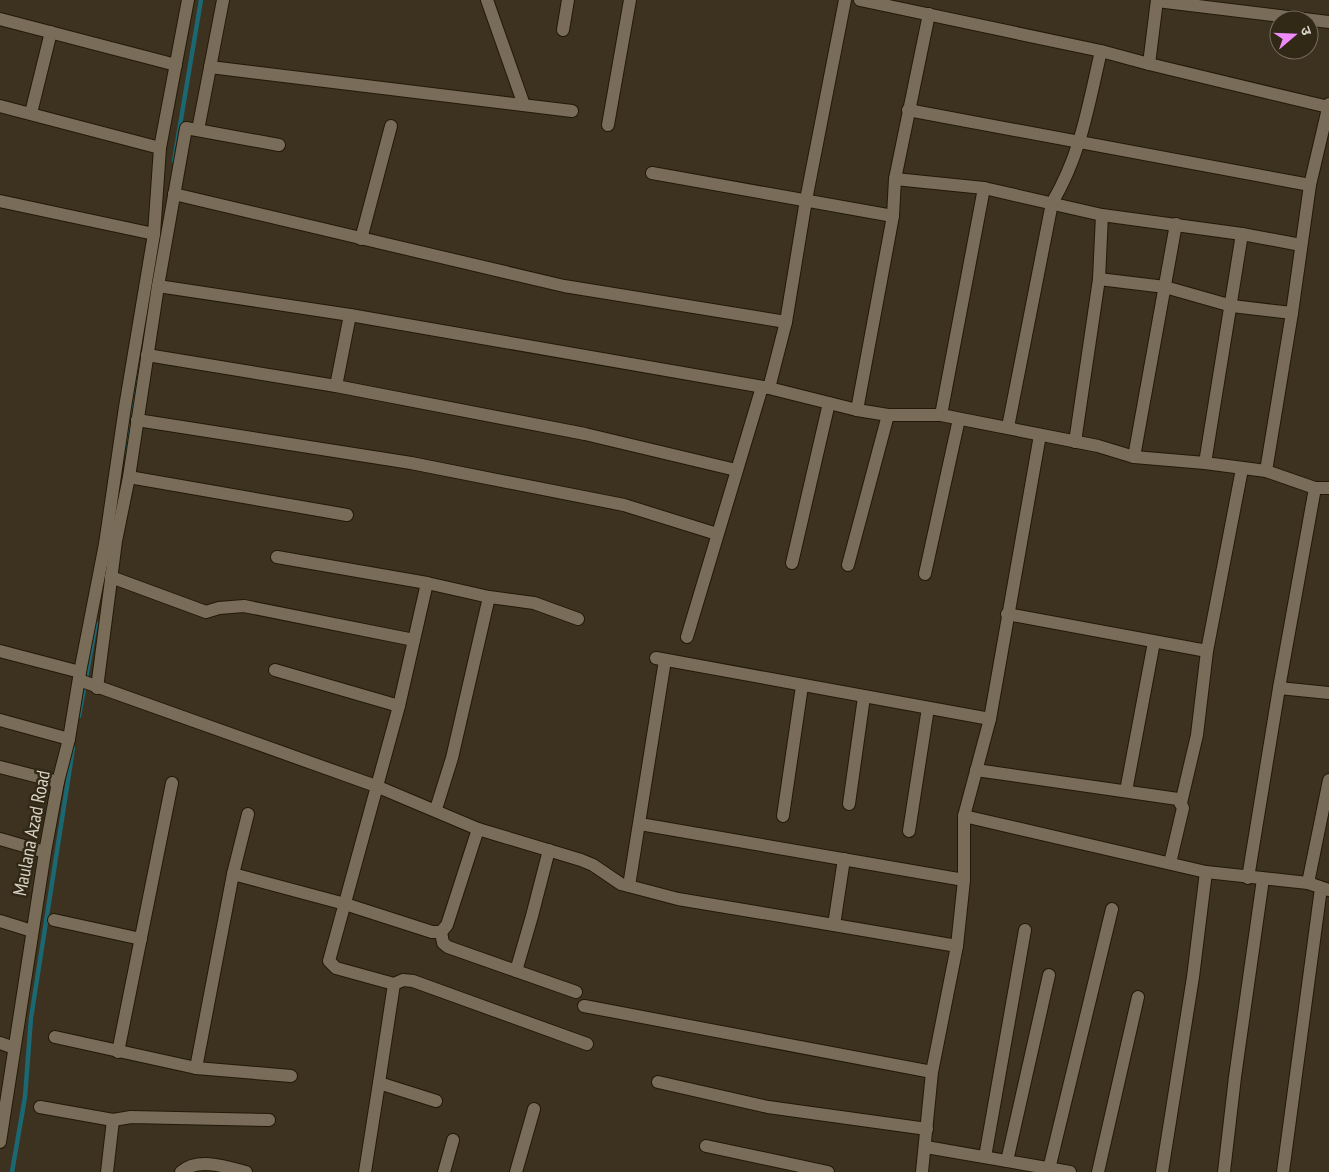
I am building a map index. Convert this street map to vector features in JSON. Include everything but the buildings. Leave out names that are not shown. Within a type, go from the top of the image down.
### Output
[{"type":"street","points":[[86,681],[125,407],[154,234],[160,148],[188,0]]},
{"type":"street","points":[[198,130],[222,0]]},
{"type":"street","points":[[487,0],[524,104]]},
{"type":"street","points":[[563,30],[568,0]]},
{"type":"street","points":[[608,125],[630,0]]},
{"type":"street","points":[[687,637],[736,470],[786,322],[806,200],[845,0]]},
{"type":"street","points":[[860,0],[924,9],[1329,106],[1324,142],[1310,185],[1292,313],[1266,472]]},
{"type":"street","points":[[1149,64],[1157,0],[1329,22]]},
{"type":"street","points":[[856,410],[893,216],[895,179],[924,9]]},
{"type":"street","points":[[0,19],[176,65]]},
{"type":"street","points":[[32,113],[51,32]]},
{"type":"street","points":[[1008,427],[1052,203],[1066,179],[1080,143],[1101,51]]},
{"type":"street","points":[[210,67],[572,111]]},
{"type":"street","points":[[0,106],[160,148]]},
{"type":"street","points":[[908,110],[1310,185]]},
{"type":"street","points":[[361,240],[392,126]]},
{"type":"street","points":[[86,681],[110,577],[129,477],[158,286],[186,128],[279,145]]},
{"type":"street","points":[[652,173],[893,216]]},
{"type":"street","points":[[895,179],[984,188],[1102,215],[1176,224],[1301,245]]},
{"type":"street","points":[[941,415],[984,188]]},
{"type":"street","points":[[174,194],[361,240],[564,286],[786,322]]},
{"type":"street","points":[[0,201],[154,234]]},
{"type":"street","points":[[1075,442],[1099,279],[1102,215]]},
{"type":"street","points":[[1134,457],[1176,224]]},
{"type":"street","points":[[1205,463],[1232,306],[1242,234]]},
{"type":"street","points":[[1099,279],[1165,286],[1232,306],[1292,313]]},
{"type":"street","points":[[158,286],[350,315],[765,388],[856,410],[888,415],[941,415],[1008,427],[1134,457],[1205,463],[1266,472],[1315,488],[1329,488]]},
{"type":"street","points":[[336,386],[350,315]]},
{"type":"street","points":[[148,355],[336,386],[585,434],[736,470]]},
{"type":"street","points":[[792,563],[828,403]]},
{"type":"street","points":[[848,565],[888,415]]},
{"type":"street","points":[[925,574],[959,419]]},
{"type":"street","points":[[137,420],[410,463],[624,505],[717,534]]},
{"type":"street","points":[[922,1172],[926,1148],[932,1072],[957,946],[964,880],[964,816],[990,719],[1040,435]]},
{"type":"street","points":[[1170,863],[1183,808],[1181,803],[1197,736],[1207,651],[1242,469]]},
{"type":"street","points":[[129,477],[347,515]]},
{"type":"street","points":[[1248,878],[1279,688],[1315,488]]},
{"type":"street","points":[[277,557],[428,583],[489,597],[534,603],[578,620]]},
{"type":"street","points":[[110,577],[206,612],[219,608],[244,606],[414,640]]},
{"type":"street","points":[[428,583],[399,706],[328,961],[336,968],[394,984],[403,980],[413,981],[588,1044]]},
{"type":"street","points":[[436,809],[452,758],[489,597]]},
{"type":"street","points":[[1007,614],[1207,651]]},
{"type":"street","points":[[1126,791],[1154,642]]},
{"type":"street","points":[[0,651],[376,786],[436,809],[478,828],[593,865],[612,879],[629,886],[678,899],[957,946]]},
{"type":"street","points":[[629,886],[640,824],[661,659],[990,719]]},
{"type":"street","points":[[275,670],[399,706]]},
{"type":"street","name":"Maulana Azad Road","points":[[0,1142],[2,1116],[44,852],[58,782],[86,681]]},
{"type":"street","points":[[783,816],[802,686]]},
{"type":"street","points":[[1279,688],[1329,693]]},
{"type":"street","points":[[849,804],[864,697]]},
{"type":"street","points":[[909,831],[928,708]]},
{"type":"street","points":[[0,720],[69,739]]},
{"type":"street","points":[[0,767],[58,782]]},
{"type":"street","points":[[976,770],[1174,798],[1181,803]]},
{"type":"street","points":[[1308,883],[1329,780]]},
{"type":"street","points":[[118,1052],[172,783]]},
{"type":"street","points":[[196,1068],[233,874],[248,814]]},
{"type":"street","points":[[964,816],[1206,872],[1308,883],[1325,889],[1283,1172]]},
{"type":"street","points":[[640,824],[964,880]]},
{"type":"street","points":[[233,874],[344,904],[432,932],[441,932],[447,925],[478,828]]},
{"type":"street","points":[[0,839],[44,852]]},
{"type":"street","points":[[516,971],[549,850]]},
{"type":"street","points":[[834,925],[844,859]]},
{"type":"street","points":[[1162,1172],[1193,977],[1206,872]]},
{"type":"street","points":[[1224,1172],[1235,1077],[1263,879]]},
{"type":"street","points":[[1049,1169],[1112,909]]},
{"type":"street","points":[[54,920],[140,939]]},
{"type":"street","points":[[0,921],[32,931]]},
{"type":"street","points":[[986,1157],[1025,930]]},
{"type":"street","points":[[441,932],[444,943],[448,947],[576,992]]},
{"type":"street","points":[[1007,1161],[1050,975]]},
{"type":"street","points":[[365,1172],[394,984]]},
{"type":"street","points":[[1098,1172],[1138,997]]},
{"type":"street","points":[[584,1006],[932,1072]]},
{"type":"street","points":[[55,1037],[196,1068],[291,1076]]},
{"type":"street","points":[[0,1043],[14,1048]]},
{"type":"street","points":[[379,1082],[436,1101]]},
{"type":"street","points":[[658,1082],[768,1107],[927,1129]]},
{"type":"street","points":[[40,1107],[112,1120],[130,1117],[269,1120]]},
{"type":"street","points":[[516,1172],[534,1108]]},
{"type":"street","points":[[107,1172],[112,1120]]},
{"type":"street","points":[[444,1172],[452,1140]]},
{"type":"street","points":[[706,1146],[828,1172]]},
{"type":"street","points":[[926,1148],[1070,1172]]},
{"type":"street","points":[[181,1172],[191,1165],[207,1164],[246,1172]]},
{"type":"waterway","points":[[174,161],[201,0]]},
{"type":"waterway","points":[[124,455],[143,342]]},
{"type":"waterway","points":[[79,716],[96,623]]},
{"type":"waterway","points":[[12,1172],[25,1097],[31,1018],[73,748]]}]
